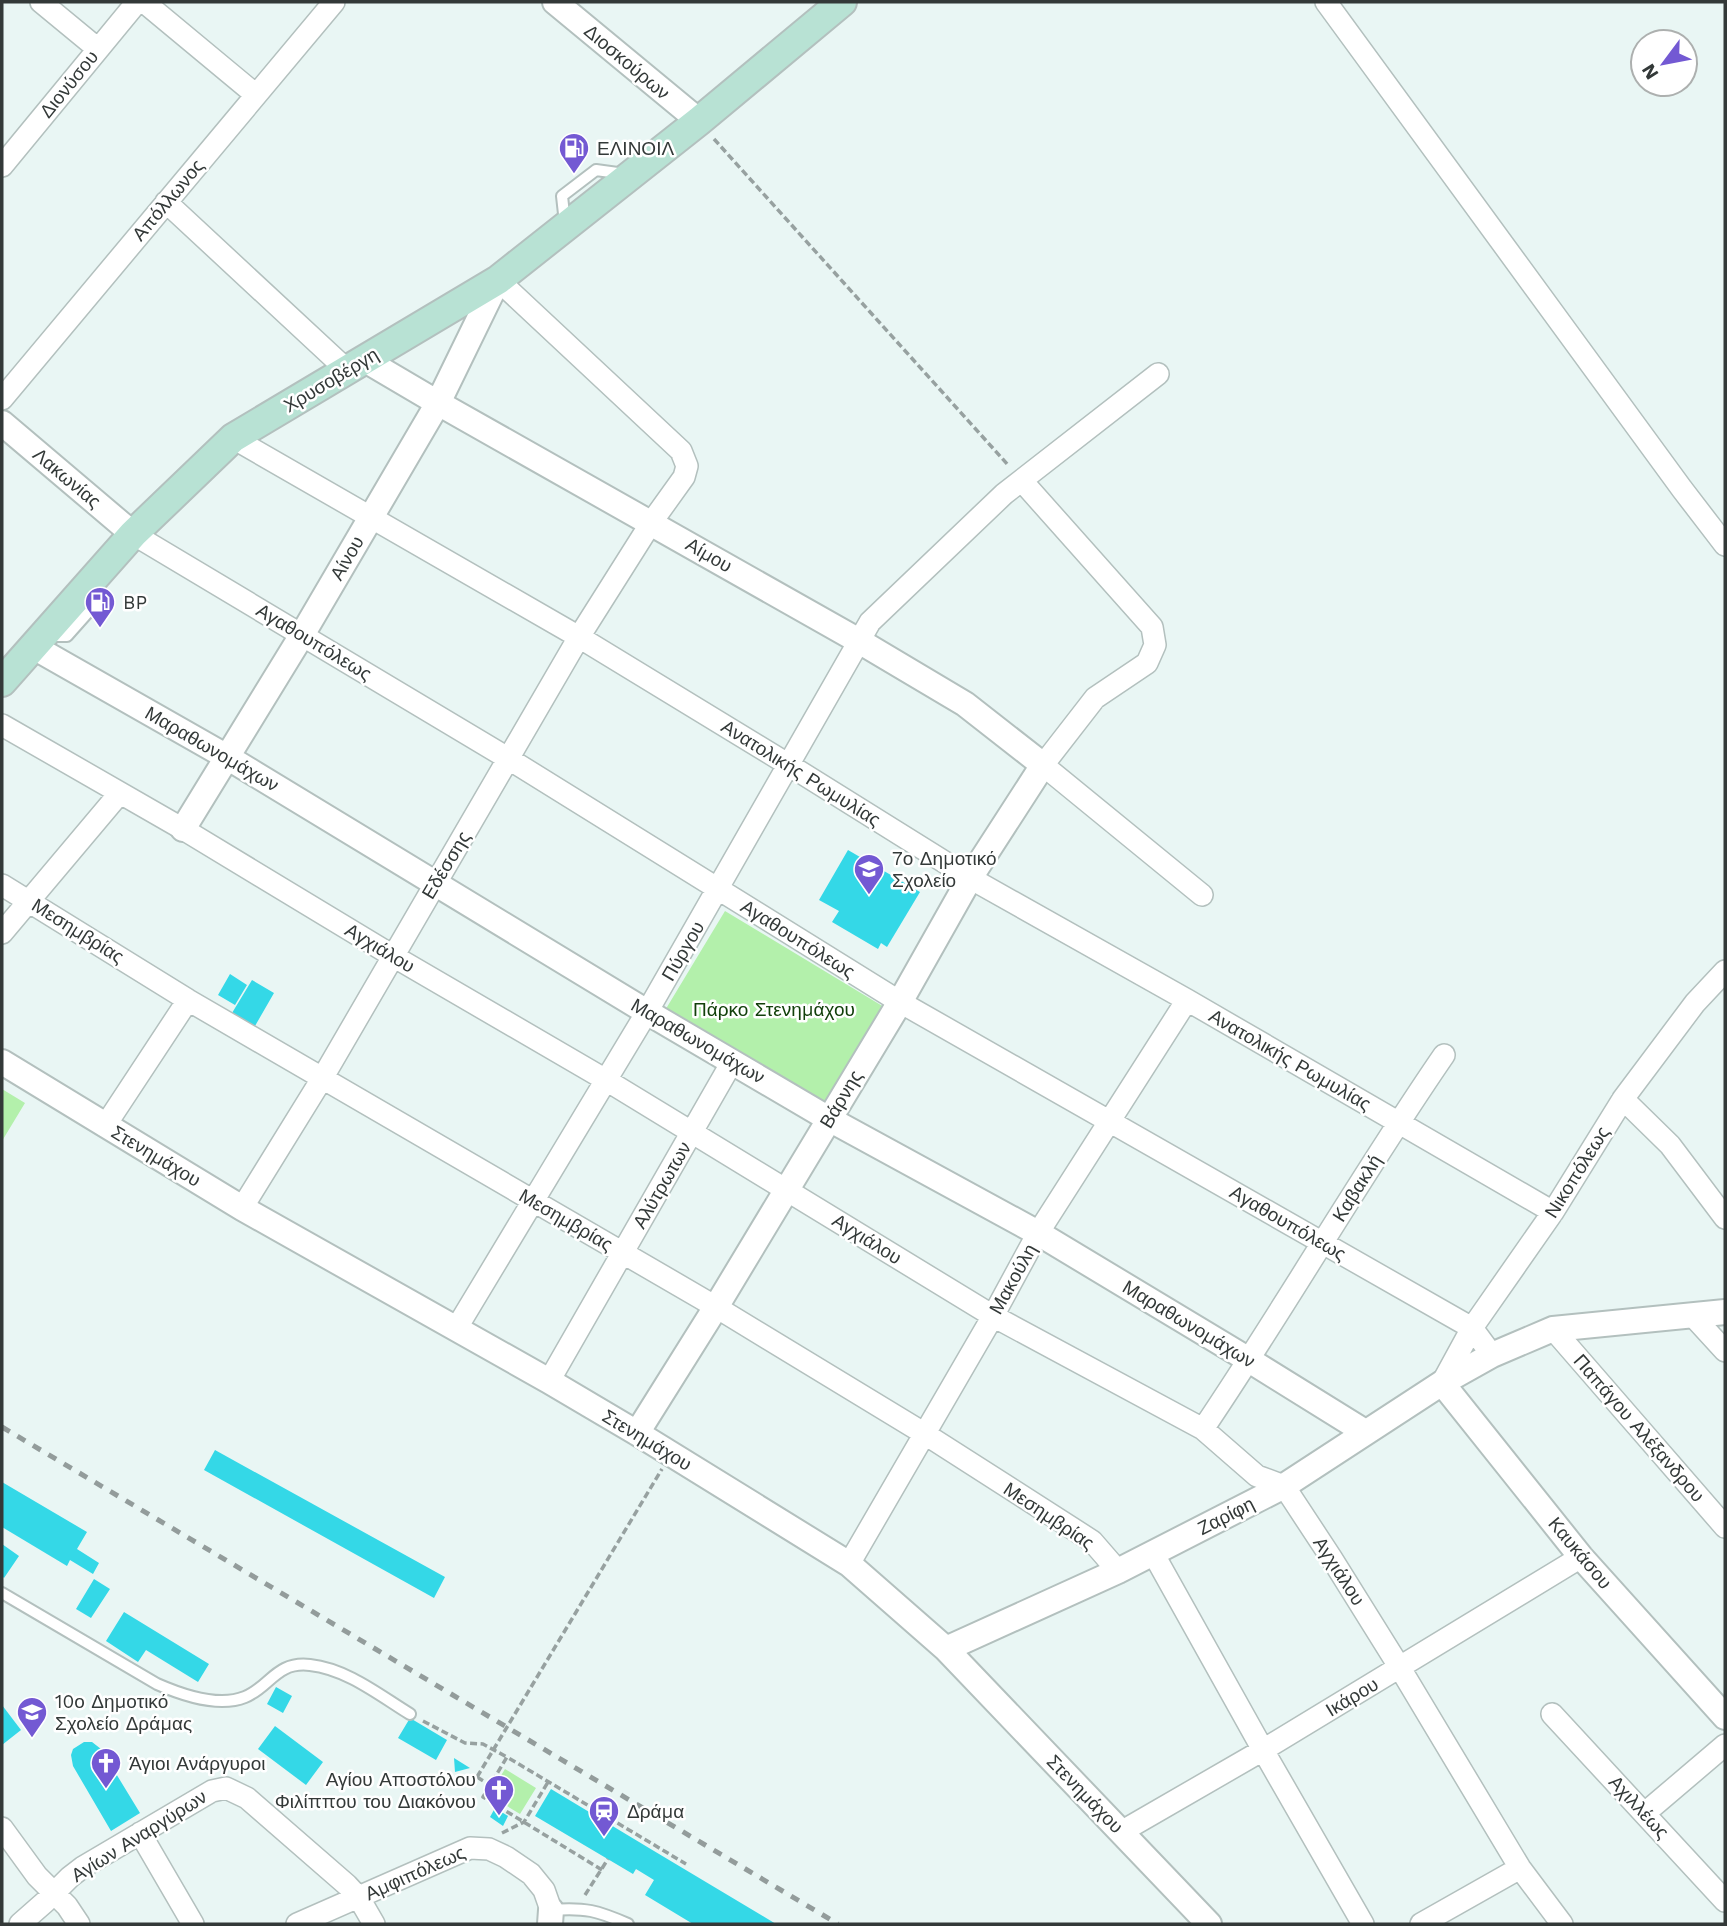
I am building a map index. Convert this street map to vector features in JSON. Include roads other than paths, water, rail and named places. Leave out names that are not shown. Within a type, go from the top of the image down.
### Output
[{"type":"main road","name":"Χρυσοβέργη","points":[[2,682],[133,534],[233,438],[498,281],[699,121],[842,2]]},
{"type":"street","points":[[41,2],[97,49]]},
{"type":"street","name":"Διονύσου","points":[[2,166],[137,2]]},
{"type":"street","points":[[144,2],[256,95]]},
{"type":"street","name":"Απόλλωνος","points":[[2,399],[334,2]]},
{"type":"street","name":"Διοσκούρων","points":[[555,2],[699,121]]},
{"type":"street","points":[[1326,2],[1725,545]]},
{"type":"street","points":[[166,202],[356,366]]},
{"type":"street","name":"Αίνου","points":[[183,830],[302,635],[438,403],[498,281]]},
{"type":"street","name":"Εδέσσης","points":[[242,1208],[323,1077],[579,637],[651,523],[684,477],[687,466],[684,456],[498,281]]},
{"type":"street","name":"Αίμου","points":[[356,366],[438,403],[859,640],[965,704],[1043,765]]},
{"type":"street","name":"Πύργου","points":[[456,1329],[647,1012],[870,622],[1004,494],[1158,374]]},
{"type":"street","name":"Λακωνίας","points":[[2,423],[133,534]]},
{"type":"street","name":"Ανατολικής Ρωμυλίας","points":[[233,438],[579,637],[970,878],[1553,1212]]},
{"type":"street","points":[[1022,481],[1152,627],[1155,645],[1147,663],[1095,698],[1043,765],[1202,895]]},
{"type":"street","name":"Αγαθουπόλεως","points":[[133,534],[509,759],[900,1002],[1472,1328]]},
{"type":"street","name":"Μαραθωνομάχων","points":[[37,641],[647,1012],[829,1119],[1038,1233],[1365,1432]]},
{"type":"street","name":"Αγχιάλου","points":[[2,725],[606,1080],[993,1316],[1203,1429],[1257,1476],[1284,1486],[1400,1668],[1520,1868],[1562,1924]]},
{"type":"street","name":"Βάρνης","points":[[637,1433],[900,1002],[970,878],[1043,765]]},
{"type":"street","points":[[2,933],[119,794]]},
{"type":"street","name":"Μεσημβρίας","points":[[2,885],[188,1000],[716,1307],[925,1434],[1092,1541],[1118,1572]]},
{"type":"street","name":"Νικοπόλεως","points":[[1443,1383],[1472,1328],[1553,1212],[1623,1099],[1696,1003],[1725,971]]},
{"type":"street","points":[[105,1126],[188,1000]]},
{"type":"street","name":"Μακούλη","points":[[849,1564],[1038,1233],[1187,1000]]},
{"type":"street","name":"Καβακλή","points":[[1203,1429],[1250,1360],[1397,1123],[1444,1055]]},
{"type":"street","name":"Στενημάχου","points":[[2,1062],[242,1208],[637,1433],[849,1564],[946,1649],[1209,1924]]},
{"type":"street","name":"Αλύτρωτων","points":[[549,1381],[732,1062]]},
{"type":"street","points":[[1623,1099],[1670,1145],[1725,1218]]},
{"type":"street","name":"Ζαρίφη","points":[[946,1649],[1118,1572],[1284,1486],[1443,1383],[1492,1356],[1553,1329],[1725,1312]]},
{"type":"street","points":[[1692,1315],[1725,1351]]},
{"type":"street","points":[[1472,1328],[1492,1356]]},
{"type":"street","name":"Παπάγου Αλέξανδρου","points":[[1553,1329],[1725,1527]]},
{"type":"street","name":"Καυκάσου","points":[[1443,1383],[1581,1557],[1725,1717]]},
{"type":"street","points":[[1153,1553],[1363,1924]]},
{"type":"street","name":"Ικάρου","points":[[1121,1832],[1263,1751],[1581,1557]]},
{"type":"street","name":"Αχιλλέως","points":[[1552,1714],[1725,1901]]},
{"type":"street","points":[[1645,1813],[1725,1745]]},
{"type":"street","name":"Αγίων Αναργύρων","points":[[20,1924],[76,1872],[212,1791],[226,1788],[247,1798],[359,1898]]},
{"type":"street","points":[[2,1828],[37,1876],[67,1906],[79,1924]]},
{"type":"street","points":[[140,1833],[193,1924]]},
{"type":"street","name":"Αμφιπόλεως","points":[[297,1924],[470,1848],[489,1849],[531,1874],[559,1914]]},
{"type":"street","points":[[1421,1924],[1520,1868]]},
{"type":"street","points":[[359,1898],[374,1924]]},
{"type":"lane","points":[[2,1593],[157,1684],[181,1694],[206,1700],[235,1700],[247,1697],[286,1667],[309,1664],[356,1681],[410,1714]]},
{"type":"lane","points":[[559,1914],[599,1912],[628,1924]]},
{"type":"railway","points":[[2,1427],[838,1924]]},
{"type":"place","name":"ΕΛΙΝΟΙΛ","points":[[574,175]]},
{"type":"place","name":"BP","points":[[100,629]]},
{"type":"place","name":"7ο Δημοτικό Σχολείο","points":[[869,896]]},
{"type":"place","name":"10ο Δημοτικό Σχολείο Δράμας","points":[[32,1739]]},
{"type":"place","name":"Άγιοι Ανάργυροι","points":[[106,1790]]},
{"type":"place","name":"Αγίου Αποστόλου Φιλίππου του Διακόνου","points":[[499,1817]]},
{"type":"place","name":"Δράμα","points":[[604,1838]]},
{"type":"park label","name":"Πάρκο Στενημάχου","points":[[774,1009]]}]
